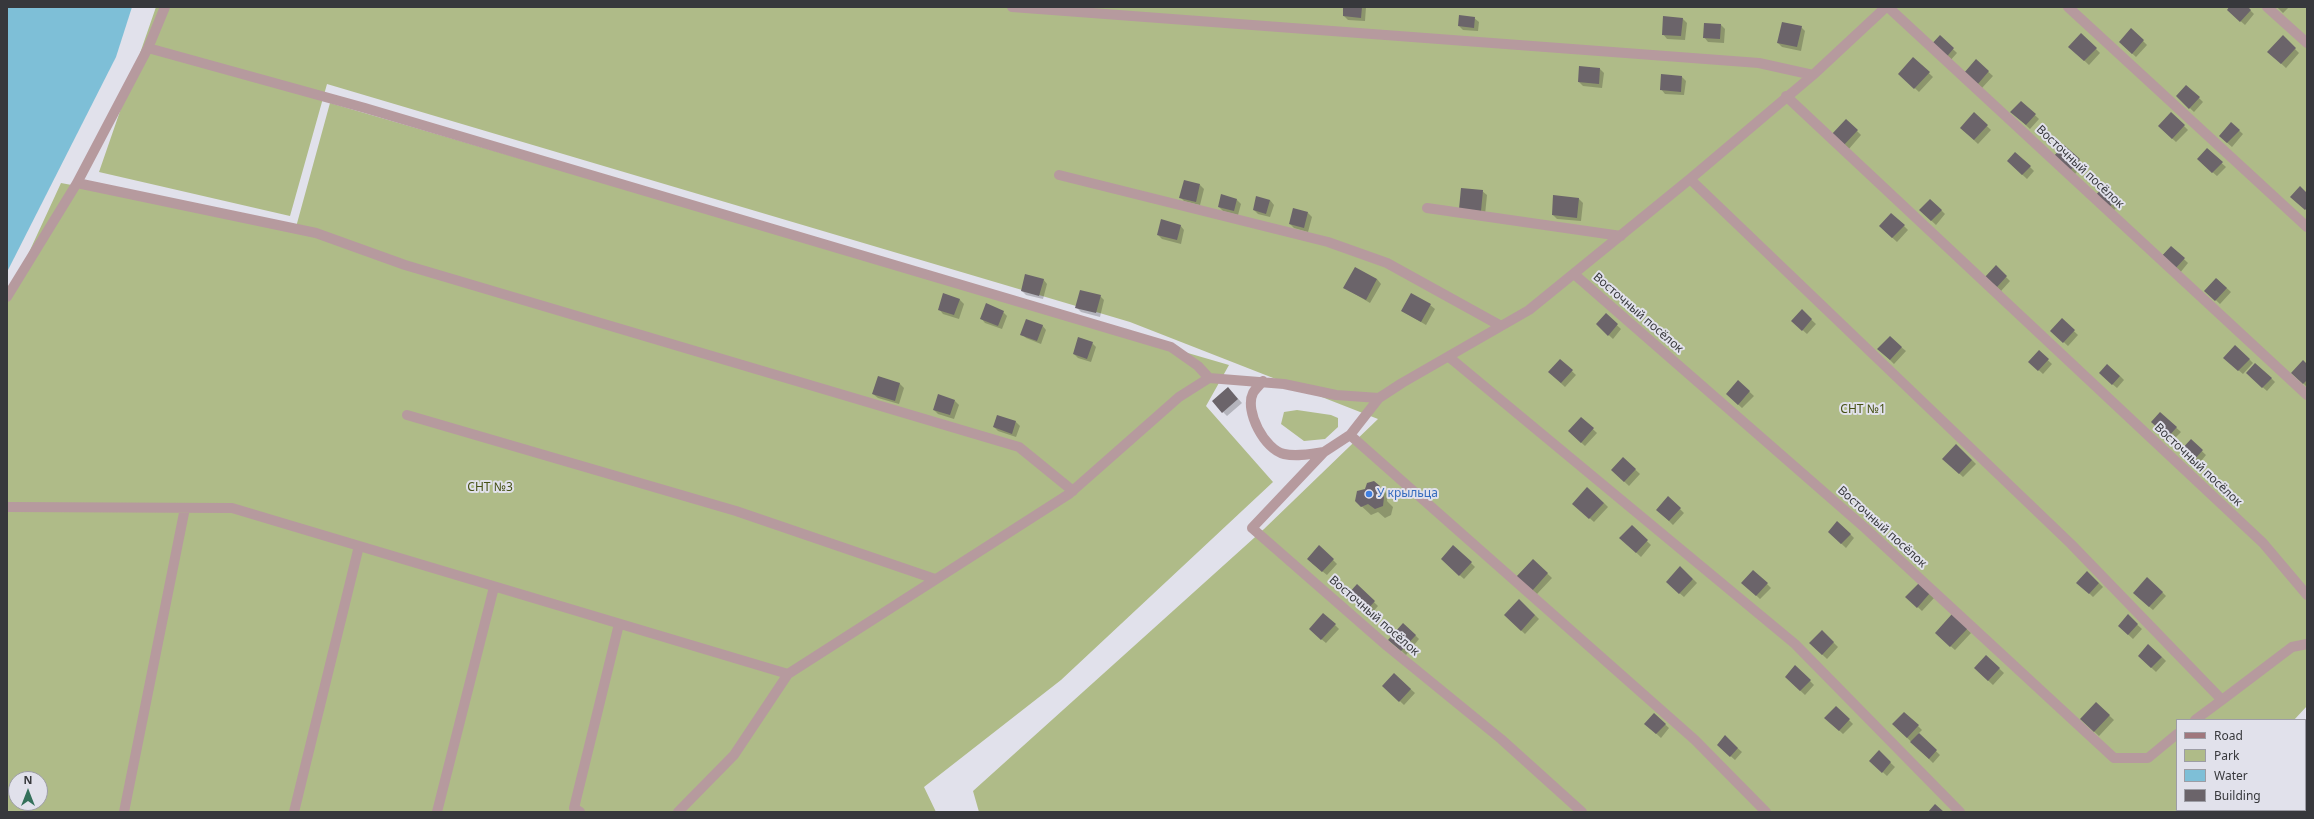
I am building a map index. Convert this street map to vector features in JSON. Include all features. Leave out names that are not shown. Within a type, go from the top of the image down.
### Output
[{"type":"street","points":[[7,297],[77,183],[148,48],[165,7]]},
{"type":"street","points":[[1012,7],[1759,63],[1813,75]]},
{"type":"street","name":"Восточный посёлок","points":[[1582,812],[1501,739],[1387,646],[1252,528],[1324,452],[1350,435],[1380,398],[1402,383],[1529,310],[1690,179],[1786,96],[1813,75],[1887,7],[2307,395]]},
{"type":"street","points":[[2068,7],[2307,227]]},
{"type":"street","points":[[2267,7],[2307,43]]},
{"type":"street","points":[[148,48],[373,110],[1171,347],[1198,366],[1209,378]]},
{"type":"street","name":"Восточный посёлок","points":[[1786,96],[2263,543],[2307,595]]},
{"type":"street","points":[[1059,175],[1328,242],[1386,263],[1501,326]]},
{"type":"street","points":[[1690,179],[2071,544],[2222,700]]},
{"type":"street","points":[[77,183],[316,233],[405,265],[1020,447],[1073,491]]},
{"type":"street","points":[[1427,208],[1621,236]]},
{"type":"street","name":"Восточный посёлок","points":[[1574,274],[1865,528],[2114,758],[2148,758],[2176,735]]},
{"type":"street","points":[[1449,357],[1795,644],[1960,812]]},
{"type":"street","points":[[678,812],[734,755],[788,674],[1073,491],[1179,397],[1209,378],[1263,382],[1336,395],[1380,398]]},
{"type":"street","points":[[1263,382],[1253,393],[1250,406],[1254,420],[1269,445],[1283,454],[1305,455],[1324,452]]},
{"type":"street","points":[[407,415],[736,511],[935,579]]},
{"type":"street","points":[[1350,435],[1695,740],[1766,812]]},
{"type":"street","points":[[7,507],[232,508],[788,674]]},
{"type":"street","points":[[124,812],[185,508]]},
{"type":"street","points":[[294,812],[359,546]]},
{"type":"street","points":[[437,812],[494,587]]},
{"type":"street","points":[[580,812],[574,808],[619,624]]},
{"type":"street","points":[[2196,719],[2292,647],[2307,644]]},
{"type":"green space","name":"СНТ №1","points":[[156,7],[2307,7],[2307,706],[2295,719],[2176,719],[2176,811],[2211,811],[2210,812],[979,812],[973,791],[1264,529],[1378,419],[1130,322],[327,84],[290,216],[99,172]]},
{"type":"green space","name":"СНТ №3","points":[[330,103],[1229,365],[1206,406],[1273,482],[1061,680],[924,787],[936,812],[7,812],[7,300],[61,183],[296,227]]},
{"type":"green space","points":[[1297,410],[1331,415],[1338,418],[1338,427],[1325,439],[1304,441],[1281,424],[1284,412]]},
{"type":"water","points":[[7,7],[132,7],[116,57],[7,272]]},
{"type":"building","points":[[1343,7],[1362,7],[1361,18],[1343,16]]},
{"type":"building","points":[[2229,7],[2248,7],[2251,10],[2240,22],[2227,10]]},
{"type":"building","points":[[1459,15],[1475,17],[1474,28],[1458,26]]},
{"type":"building","points":[[1663,16],[1683,18],[1681,36],[1662,35]]},
{"type":"building","points":[[1782,22],[1802,26],[1797,47],[1777,43]]},
{"type":"building","points":[[1704,23],[1721,24],[1720,39],[1703,38]]},
{"type":"building","points":[[2131,28],[2144,40],[2132,54],[2119,42]]},
{"type":"building","points":[[2081,33],[2097,48],[2084,61],[2068,47]]},
{"type":"building","points":[[1940,35],[1954,48],[1944,60],[1929,47]]},
{"type":"building","points":[[2283,35],[2296,48],[2281,64],[2267,52]]},
{"type":"building","points":[[1913,57],[1930,72],[1914,89],[1898,74]]},
{"type":"building","points":[[1976,59],[1989,71],[1977,85],[1964,73]]},
{"type":"building","points":[[1579,66],[1600,68],[1599,84],[1578,82]]},
{"type":"building","points":[[1661,74],[1682,76],[1681,92],[1660,90]]},
{"type":"building","points":[[2186,85],[2200,97],[2189,109],[2176,96]]},
{"type":"building","points":[[2021,101],[2036,114],[2026,125],[2010,112]]},
{"type":"building","points":[[1974,112],[1988,125],[1974,140],[1960,128]]},
{"type":"building","points":[[2171,112],[2185,125],[2172,139],[2158,126]]},
{"type":"building","points":[[1846,119],[1858,130],[1843,146],[1831,135]]},
{"type":"building","points":[[2231,122],[2240,130],[2227,143],[2219,136]]},
{"type":"building","points":[[2064,145],[2080,159],[2069,172],[2053,157]]},
{"type":"building","points":[[2207,148],[2223,162],[2212,173],[2197,159]]},
{"type":"building","points":[[2015,152],[2031,166],[2022,175],[2007,161]]},
{"type":"building","points":[[1184,180],[1200,184],[1196,202],[1179,198]]},
{"type":"building","points":[[2104,186],[2117,198],[2108,209],[2094,197]]},
{"type":"building","points":[[2300,186],[2307,193],[2307,208],[2305,210],[2290,197]]},
{"type":"building","points":[[1461,188],[1483,190],[1481,211],[1459,209]]},
{"type":"building","points":[[1221,194],[1237,199],[1234,211],[1218,207]]},
{"type":"building","points":[[1553,195],[1579,198],[1577,218],[1552,215]]},
{"type":"building","points":[[1256,196],[1270,200],[1266,214],[1253,210]]},
{"type":"building","points":[[1930,199],[1942,210],[1931,221],[1919,210]]},
{"type":"building","points":[[1293,208],[1308,212],[1304,228],[1289,224]]},
{"type":"building","points":[[1891,213],[1905,225],[1892,238],[1879,226]]},
{"type":"building","points":[[1161,219],[1181,225],[1177,240],[1157,235]]},
{"type":"building","points":[[2171,246],[2185,258],[2174,270],[2160,258]]},
{"type":"building","points":[[1996,265],[2007,276],[1997,287],[1985,277]]},
{"type":"building","points":[[1355,267],[1377,279],[1366,300],[1343,288]]},
{"type":"building","points":[[1025,274],[1044,279],[1039,296],[1021,291]]},
{"type":"building","points":[[2216,278],[2227,288],[2215,301],[2204,291]]},
{"type":"building","points":[[1080,290],[1101,295],[1096,313],[1075,308]]},
{"type":"building","points":[[943,293],[960,299],[954,315],[938,310]]},
{"type":"building","points":[[1411,293],[1431,304],[1421,322],[1401,311]]},
{"type":"building","points":[[986,303],[1004,311],[998,326],[980,319]]},
{"type":"building","points":[[1802,309],[1812,319],[1802,331],[1791,321]]},
{"type":"building","points":[[1606,313],[1618,324],[1608,336],[1596,324]]},
{"type":"building","points":[[2062,318],[2075,330],[2063,343],[2050,331]]},
{"type":"building","points":[[1026,319],[1043,325],[1037,341],[1020,335]]},
{"type":"building","points":[[1890,336],[1902,347],[1890,360],[1877,349]]},
{"type":"building","points":[[1078,337],[1093,342],[1087,359],[1073,354]]},
{"type":"building","points":[[2235,345],[2250,359],[2238,371],[2223,358]]},
{"type":"building","points":[[2039,350],[2049,359],[2038,371],[2028,362]]},
{"type":"building","points":[[1560,359],[1573,370],[1561,383],[1548,372]]},
{"type":"building","points":[[2303,360],[2307,364],[2307,380],[2303,384],[2291,373]]},
{"type":"building","points":[[2255,363],[2272,378],[2262,388],[2246,373]]},
{"type":"building","points":[[2107,364],[2120,376],[2112,385],[2099,373]]},
{"type":"building","points":[[878,376],[900,383],[895,401],[872,394]]},
{"type":"building","points":[[1738,380],[1750,391],[1738,405],[1726,394]]},
{"type":"building","points":[[1228,387],[1238,399],[1222,413],[1212,401]]},
{"type":"building","points":[[938,394],[955,400],[950,415],[933,410]]},
{"type":"building","points":[[2160,412],[2177,427],[2168,437],[2151,422]]},
{"type":"building","points":[[997,415],[1016,421],[1012,434],[993,427]]},
{"type":"building","points":[[1581,417],[1594,428],[1581,443],[1568,431]]},
{"type":"building","points":[[2191,439],[2203,450],[2192,462],[2180,451]]},
{"type":"building","points":[[1956,444],[1972,460],[1959,474],[1942,459]]},
{"type":"building","points":[[1623,457],[1636,469],[1624,482],[1611,470]]},
{"type":"building","name":"У крыльца","points":[[1374,481],[1380,486],[1378,492],[1384,497],[1383,506],[1375,509],[1368,504],[1361,507],[1355,501],[1357,491],[1365,489],[1367,483]]},
{"type":"building","points":[[1587,487],[1604,503],[1589,519],[1572,504]]},
{"type":"building","points":[[1668,496],[1681,508],[1669,521],[1656,510]]},
{"type":"building","points":[[1837,521],[1851,534],[1841,544],[1828,532]]},
{"type":"building","points":[[1632,525],[1648,540],[1636,553],[1619,538]]},
{"type":"building","points":[[1319,545],[1334,559],[1322,572],[1307,559]]},
{"type":"building","points":[[1453,545],[1472,562],[1459,576],[1441,559]]},
{"type":"building","points":[[1533,559],[1548,573],[1532,591],[1516,577]]},
{"type":"building","points":[[1680,566],[1693,579],[1679,594],[1666,582]]},
{"type":"building","points":[[1753,570],[1768,583],[1756,596],[1741,583]]},
{"type":"building","points":[[2087,571],[2099,583],[2089,594],[2076,583]]},
{"type":"building","points":[[2147,577],[2163,592],[2149,607],[2133,593]]},
{"type":"building","points":[[1919,583],[1930,593],[1917,608],[1905,597]]},
{"type":"building","points":[[1357,584],[1375,601],[1366,611],[1348,594]]},
{"type":"building","points":[[1519,599],[1535,615],[1521,631],[1504,615]]},
{"type":"building","points":[[1323,613],[1336,624],[1321,640],[1309,629]]},
{"type":"building","points":[[1952,614],[1968,628],[1950,647],[1935,633]]},
{"type":"building","points":[[2128,614],[2138,624],[2128,635],[2118,626]]},
{"type":"building","points":[[1403,623],[1416,635],[1401,651],[1388,640]]},
{"type":"building","points":[[1822,630],[1834,642],[1822,655],[1809,643]]},
{"type":"building","points":[[2148,644],[2162,657],[2151,668],[2138,656]]},
{"type":"building","points":[[1986,655],[2000,668],[1988,681],[1974,668]]},
{"type":"building","points":[[1795,665],[1811,680],[1800,691],[1785,677]]},
{"type":"building","points":[[1394,673],[1411,689],[1399,702],[1382,686]]},
{"type":"building","points":[[2096,702],[2110,715],[2094,732],[2080,719]]},
{"type":"building","points":[[1836,706],[1850,719],[1839,731],[1824,718]]},
{"type":"building","points":[[1904,712],[1919,725],[1907,738],[1892,724]]},
{"type":"building","points":[[1654,713],[1666,724],[1656,734],[1644,724]]},
{"type":"building","points":[[1919,733],[1937,750],[1929,759],[1910,742]]},
{"type":"building","points":[[1725,735],[1738,748],[1730,757],[1717,745]]},
{"type":"building","points":[[1879,750],[1891,762],[1882,773],[1869,761]]},
{"type":"building","points":[[1935,804],[1944,812],[1928,812]]},
{"type":"place","name":"У крыльца","points":[[1369,494]]}]
